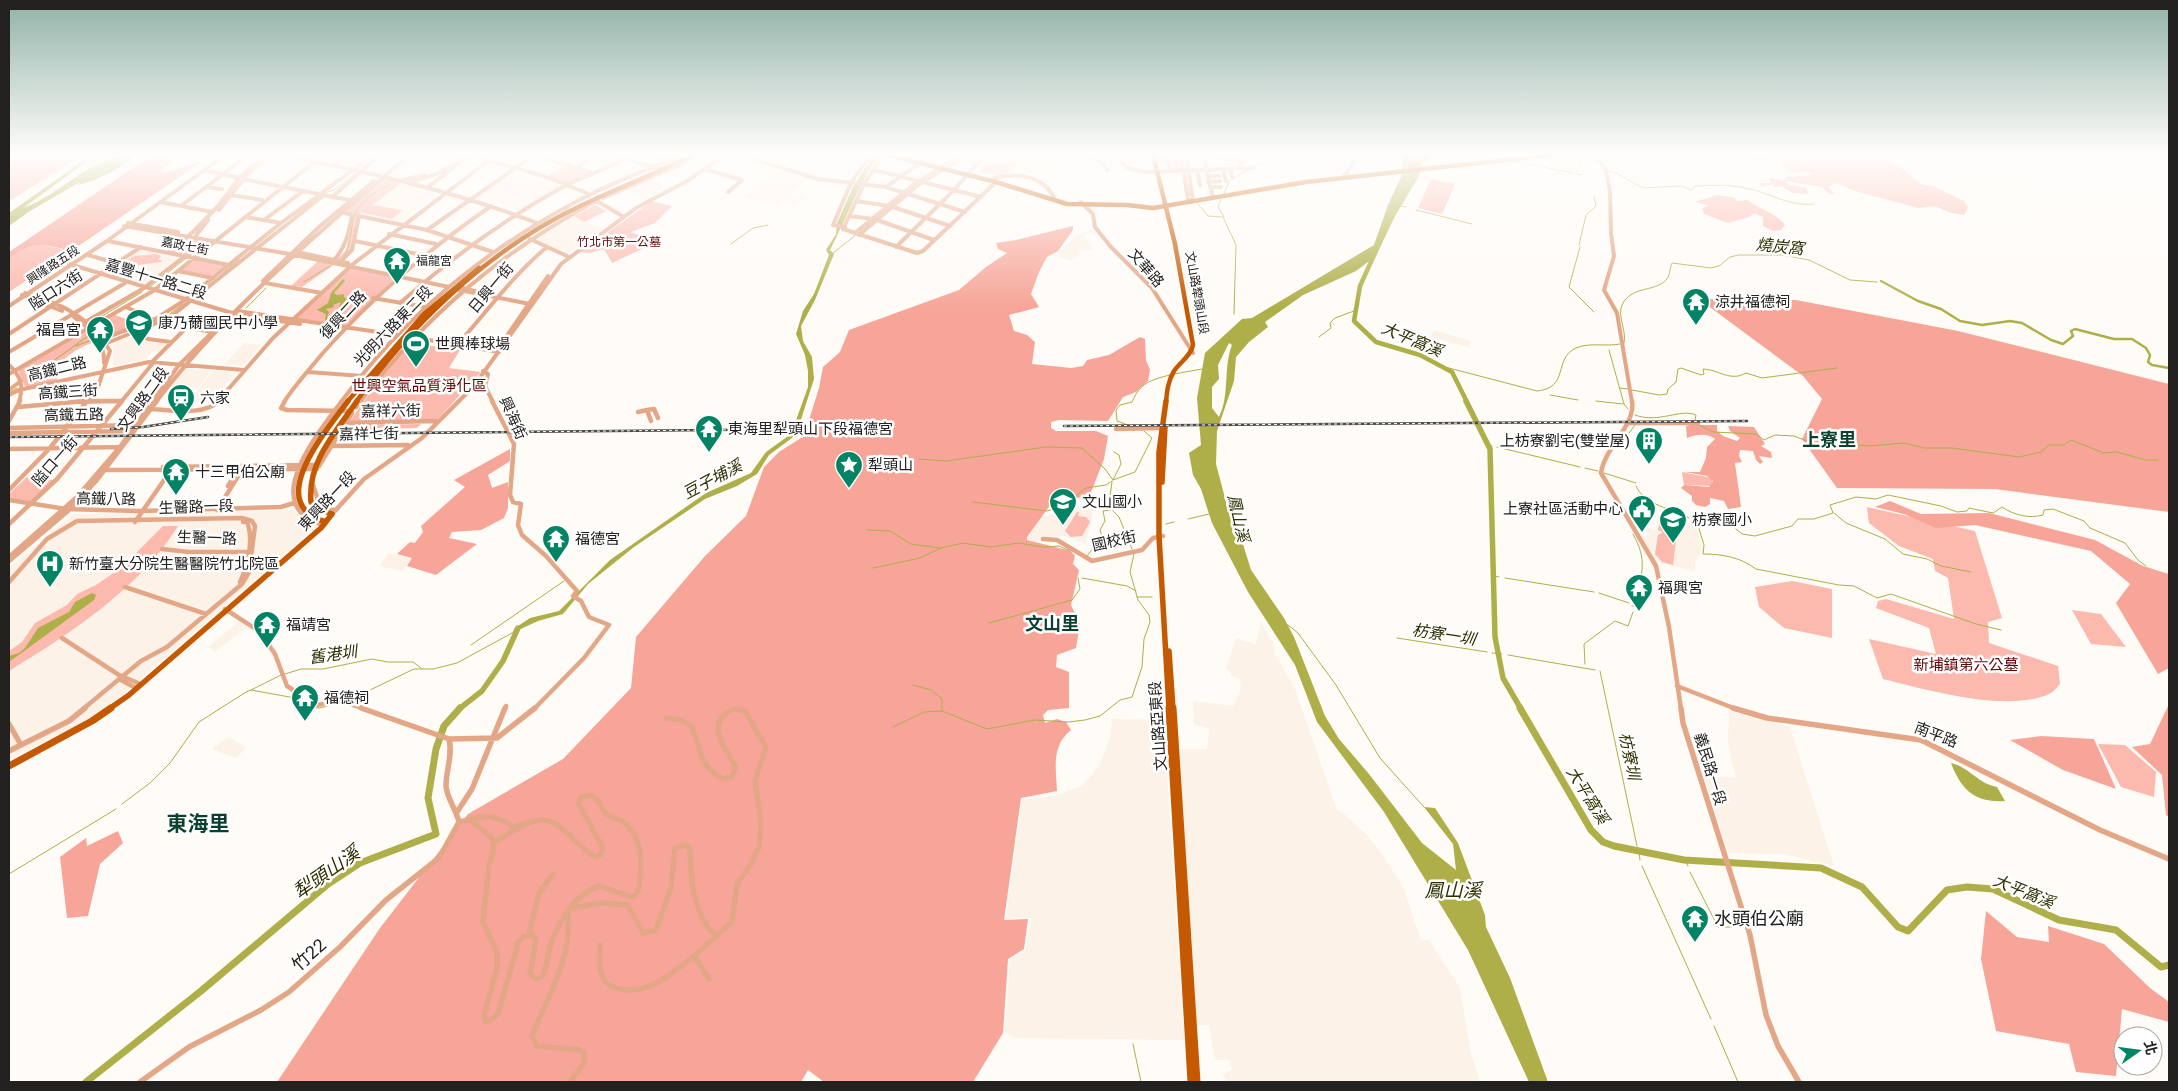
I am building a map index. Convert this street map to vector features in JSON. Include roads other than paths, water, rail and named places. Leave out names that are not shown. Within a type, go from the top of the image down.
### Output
[{"type":"main road","name":"光明六路東二段","points":[[323,523],[312,517],[301,507],[297,490],[302,468],[338,410],[405,338],[456,288],[521,235],[577,206]]},
{"type":"main road","name":"光明六路東二段","points":[[456,288],[501,254],[579,206]]},
{"type":"main road","points":[[1135,206],[1153,208],[1168,206]]},
{"type":"main road","name":"文山路犂頭山段","points":[[1168,206],[1189,299],[1194,350],[1177,370]]},
{"type":"main road","name":"光明六路東二段","points":[[332,512],[311,502],[308,487],[316,467],[352,410],[405,338]]},
{"type":"main road","name":"文山路亞東段","points":[[1177,370],[1168,384],[1161,428],[1158,477],[1197,1082]]},
{"type":"main road","name":"文山路亞東段","points":[[1161,536],[1165,427],[1170,387],[1177,370]]},
{"type":"main road","name":"東興路一段","points":[[9,766],[92,721],[226,609],[323,523],[332,512]]},
{"type":"main road","name":"東興路一段","points":[[9,761],[88,721],[137,685]]},
{"type":"main road","name":"文山路亞東段","points":[[1185,913],[1191,1082]]},
{"type":"street","points":[[128,224],[153,206]]},
{"type":"street","points":[[128,224],[154,206]]},
{"type":"street","points":[[181,206],[212,212]]},
{"type":"street","points":[[193,236],[217,206]]},
{"type":"street","points":[[168,253],[193,236],[221,206]]},
{"type":"street","points":[[216,239],[255,206]]},
{"type":"street","points":[[91,327],[152,291],[256,206]]},
{"type":"street","points":[[264,220],[283,206]]},
{"type":"street","points":[[105,344],[169,318],[191,302],[281,223],[303,206]]},
{"type":"street","points":[[101,339],[154,320],[185,300],[310,206]]},
{"type":"street","points":[[294,253],[344,206]]},
{"type":"street","points":[[294,253],[349,206]]},
{"type":"street","points":[[375,245],[425,206]]},
{"type":"street","points":[[427,230],[460,206]]},
{"type":"street","points":[[492,206],[516,213]]},
{"type":"street","name":"復興二路","points":[[352,410],[282,409],[283,404],[344,329],[373,299],[436,244],[492,206]]},
{"type":"street","points":[[495,206],[539,222]]},
{"type":"street","points":[[400,303],[472,244],[529,206]]},
{"type":"street","name":"光明六路東二段","points":[[338,410],[361,377],[405,338],[493,252],[539,222],[575,206]]},
{"type":"street","points":[[606,206],[623,216]]},
{"type":"street","name":"東興路一段","points":[[531,303],[561,264],[637,206]]},
{"type":"street","points":[[842,206],[833,225],[919,253],[971,206]]},
{"type":"street","points":[[844,228],[854,206]]},
{"type":"street","points":[[885,206],[950,226]]},
{"type":"street","points":[[896,246],[938,206]]},
{"type":"street","points":[[946,206],[965,212]]},
{"type":"street","name":"文華路","points":[[1084,206],[1093,214],[1095,227],[1110,246],[1152,288],[1194,350]]},
{"type":"street","points":[[1610,206],[1614,256],[1604,290],[1617,313],[1632,410],[1628,423],[1698,423]]},
{"type":"street","points":[[857,234],[892,207]]},
{"type":"street","points":[[333,261],[344,250],[348,240],[352,215],[342,212]]},
{"type":"street","points":[[244,216],[281,223]]},
{"type":"street","points":[[339,263],[352,250],[359,216],[427,230],[493,252]]},
{"type":"street","name":"東興路一段","points":[[332,512],[364,479],[429,432],[484,371],[555,267],[567,256],[623,216]]},
{"type":"street","points":[[849,216],[875,220],[934,240]]},
{"type":"street","points":[[128,224],[294,253],[400,274],[499,298],[531,303]]},
{"type":"street","name":"興隆路五段","points":[[70,264],[108,241],[128,224]]},
{"type":"street","name":"興隆路五段","points":[[9,305],[128,224]]},
{"type":"street","points":[[148,408],[210,407],[290,321],[351,265],[402,224]]},
{"type":"street","name":"光明六路東二段","points":[[405,338],[425,308],[530,239],[544,227]]},
{"type":"street","points":[[389,234],[436,244]]},
{"type":"street","name":"復興二路","points":[[400,274],[448,236]]},
{"type":"street","points":[[530,239],[567,256]]},
{"type":"street","name":"嘉政七街","points":[[108,241],[229,265]]},
{"type":"street","points":[[355,241],[422,255]]},
{"type":"street","name":"日興一街","points":[[456,346],[499,298],[524,266],[547,247]]},
{"type":"street","name":"隘口六街","points":[[9,334],[141,248]]},
{"type":"street","name":"文興路二段","points":[[182,365],[294,253]]},
{"type":"street","points":[[88,254],[116,263]]},
{"type":"street","points":[[87,322],[144,288],[185,256]]},
{"type":"street","points":[[9,373],[152,291],[194,257]]},
{"type":"street","name":"嘉豐十一路二段","points":[[70,264],[125,283],[235,313],[497,353]]},
{"type":"street","points":[[178,271],[213,278]]},
{"type":"street","points":[[9,352],[125,283]]},
{"type":"street","points":[[263,283],[320,293]]},
{"type":"street","points":[[9,489],[26,476],[98,387],[110,351],[87,322],[25,294]]},
{"type":"street","points":[[373,299],[425,308]]},
{"type":"street","points":[[373,299],[425,308]]},
{"type":"street","points":[[126,306],[154,320]]},
{"type":"street","name":"文興路二段","points":[[9,561],[68,510],[104,469],[182,365],[212,332],[235,313]]},
{"type":"street","points":[[73,315],[91,327]]},
{"type":"street","points":[[169,318],[217,328]]},
{"type":"street","points":[[159,323],[212,332]]},
{"type":"street","name":"隘口一街","points":[[9,524],[57,479],[153,362],[187,327]]},
{"type":"street","points":[[134,333],[148,339],[171,342]]},
{"type":"street","name":"高鐵二路","points":[[9,395],[103,370],[153,362],[244,369]]},
{"type":"street","points":[[9,365],[15,369],[21,381],[22,390],[18,407],[9,421]]},
{"type":"street","name":"東興路一段","points":[[332,512],[361,478],[408,445],[436,421],[484,371]]},
{"type":"street","name":"興海街","points":[[484,371],[488,374],[485,386],[514,444],[510,495],[513,502],[521,504],[518,518],[520,531],[551,561],[577,591],[573,596],[581,601],[589,617],[608,626],[584,658],[527,716],[501,737],[492,739]]},
{"type":"street","points":[[309,373],[361,377]]},
{"type":"street","name":"高鐵二路","points":[[9,390],[21,381]]},
{"type":"street","name":"高鐵三街","points":[[18,407],[86,401],[120,401]]},
{"type":"street","points":[[638,412],[654,409],[658,418]]},
{"type":"street","name":"光明六路東二段","points":[[316,467],[346,423],[352,410]]},
{"type":"street","points":[[647,410],[651,422]]},
{"type":"street","name":"嘉祥六街","points":[[346,423],[436,421]]},
{"type":"street","name":"義民路一段","points":[[1628,423],[1609,448],[1601,473],[1656,566],[1669,627],[1683,723],[1724,858],[1750,935],[1766,1015],[1778,1046],[1799,1082]]},
{"type":"street","name":"高鐵五路","points":[[9,428],[136,425]]},
{"type":"street","points":[[1116,429],[1161,428]]},
{"type":"street","name":"文興路二段","points":[[104,469],[132,431]]},
{"type":"street","name":"高鐵五路","points":[[9,433],[132,431]]},
{"type":"street","name":"嘉祥七街","points":[[331,446],[408,445]]},
{"type":"street","points":[[9,449],[120,447]]},
{"type":"street","points":[[104,469],[240,470],[316,467]]},
{"type":"street","points":[[104,469],[302,468]]},
{"type":"street","name":"光明六路東二段","points":[[302,468],[292,491],[294,503],[308,520],[323,523]]},
{"type":"street","points":[[133,522],[169,470]]},
{"type":"street","points":[[215,511],[240,470]]},
{"type":"street","name":"高鐵八路","points":[[9,500],[68,510],[215,511],[297,509]]},
{"type":"street","name":"高鐵八路","points":[[215,511],[281,507],[294,503]]},
{"type":"street","name":"文興路二段","points":[[9,557],[68,510]]},
{"type":"street","name":"生醫路一段","points":[[9,584],[27,559],[61,528],[85,520],[247,522],[251,527],[249,552],[242,579],[204,614],[164,646],[120,676],[62,725],[9,750]]},
{"type":"street","name":"國校街","points":[[1043,539],[1057,540],[1092,561],[1142,550],[1153,538],[1161,536]]},
{"type":"street","name":"生醫一路","points":[[162,549],[188,552],[249,552]]},
{"type":"street","points":[[125,587],[204,614]]},
{"type":"street","points":[[226,609],[260,631],[272,648],[291,690],[316,705],[346,703],[449,738],[492,739]]},
{"type":"street","points":[[62,638],[137,685]]},
{"type":"street","name":"南平路","points":[[1677,686],[1746,713],[1767,718],[1921,740],[2100,830],[2169,859]]},
{"type":"street","points":[[457,812],[472,789],[506,706]]},
{"type":"street","points":[[600,945],[602,977],[610,987],[626,992],[647,988],[669,975],[722,933],[732,922],[737,884],[752,864],[759,846],[761,824],[755,788],[758,769],[766,747],[765,742],[745,711],[737,709],[725,713],[719,724],[718,734],[736,768],[731,777],[723,779],[705,765],[698,750],[692,727],[680,719],[666,718]]},
{"type":"street","points":[[9,724],[21,744]]},
{"type":"street","points":[[449,738],[451,747],[446,785],[448,798],[457,812],[459,822],[490,815],[500,818],[513,827],[522,826]]},
{"type":"street","points":[[471,820],[484,829],[494,848],[489,865],[483,922],[497,953],[497,968],[484,1015],[485,1021],[489,1022],[495,1019],[498,1014],[518,943],[523,936],[529,934],[534,936],[536,941],[530,974],[536,979],[542,977],[554,937],[568,914],[584,895],[597,886],[608,888],[628,897],[637,894],[640,853],[634,833],[620,819],[608,815],[596,796],[589,794],[581,797],[578,803],[602,844],[603,852],[600,855],[592,856],[549,821],[537,821],[522,826],[493,843]]},
{"type":"street","name":"竹22","points":[[140,1082],[189,1047],[262,1010],[303,980],[340,947],[386,900],[438,858],[447,847],[459,822]]},
{"type":"street","points":[[573,908],[601,902],[628,905],[643,933],[650,933],[656,930],[671,887],[675,848],[686,845],[690,849],[692,894],[696,907],[714,934],[722,933]]},
{"type":"street","points":[[529,934],[540,893],[548,878],[553,874]]},
{"type":"street","points":[[568,914],[571,929],[563,970],[540,1014],[532,1036],[537,1046],[580,1050],[584,1053],[585,1062],[570,1082]]},
{"type":"street","points":[[694,956],[709,979]]},
{"type":"water","points":[[19,206],[26,206],[23,208],[39,206],[9,226],[9,213]]},
{"type":"water","name":"豆子埔溪","points":[[845,206],[851,206],[830,250],[834,254],[815,300],[801,326],[803,341],[812,357],[814,379],[796,435],[769,455],[757,474],[737,486],[705,499],[634,547],[588,584],[563,614],[538,621],[512,633],[515,628],[530,618],[559,611],[610,560],[706,493],[751,473],[766,452],[791,434],[808,387],[805,355],[796,334],[803,311],[814,294],[829,255],[826,250],[836,234],[837,223]]},
{"type":"water","name":"鳳山溪","points":[[1388,206],[1401,206],[1376,256],[1356,271],[1303,295],[1265,322],[1268,327],[1249,342],[1236,357],[1234,381],[1217,431],[1216,464],[1230,517],[1242,541],[1251,570],[1284,618],[1294,637],[1325,716],[1339,739],[1369,774],[1422,843],[1456,870],[1453,844],[1424,807],[1435,808],[1458,843],[1485,915],[1486,927],[1510,978],[1548,1082],[1529,1082],[1468,950],[1384,812],[1317,722],[1295,665],[1248,592],[1212,523],[1201,489],[1193,475],[1189,453],[1201,445],[1197,398],[1205,353],[1242,319],[1252,318],[1374,245]],"holes":[[[1229,343],[1232,345],[1229,354],[1224,400],[1219,417],[1212,408],[1212,387],[1219,379],[1218,365]]]},
{"type":"water","points":[[343,279],[345,281],[334,293],[337,295],[344,294],[344,297],[349,300],[343,307],[339,307],[341,302],[333,305],[334,307],[326,309],[329,312],[327,317],[331,321],[325,320],[326,314],[317,310],[328,303],[331,293]]},
{"type":"water","points":[[92,593],[96,595],[94,600],[9,662],[9,656],[19,653],[25,648],[38,628],[69,612],[75,602]]},
{"type":"water","points":[[1951,763],[1963,768],[1984,782],[1997,787],[2005,801],[1985,800],[1977,797],[1964,787]]},
{"type":"waterway","points":[[344,256],[349,245],[354,218],[360,206]]},
{"type":"waterway","points":[[1199,206],[1208,216],[1223,217],[1236,245],[1234,314]]},
{"type":"waterway","points":[[1218,206],[1224,217]]},
{"type":"waterway","points":[[1400,206],[1406,207]]},
{"type":"waterway","name":"枋寮圳","points":[[1579,245],[1586,215],[1596,206]]},
{"type":"waterway","points":[[1416,210],[1472,224]]},
{"type":"waterway","points":[[731,244],[753,228],[768,225]]},
{"type":"waterway","points":[[833,253],[857,234]]},
{"type":"waterway","points":[[188,254],[190,242]]},
{"type":"waterway","name":"枋寮圳","points":[[1580,247],[1569,287],[1594,312]]},
{"type":"waterway","name":"大平窩溪","points":[[1375,253],[1360,286],[1354,321],[1376,342],[1420,355],[1452,372],[1467,402]]},
{"type":"waterway","name":"燒炭窩","points":[[1624,343],[1622,305],[1626,299],[1636,292],[1654,287],[1665,281],[1672,263],[1711,268],[1719,266],[1730,257],[1739,255],[1782,255],[1809,260],[1850,280],[1877,282]]},
{"type":"waterway","points":[[151,286],[185,259]]},
{"type":"waterway","points":[[223,273],[239,259]]},
{"type":"waterway","points":[[304,282],[330,266]]},
{"type":"waterway","name":"燒炭窩","points":[[1881,281],[1918,301],[1941,309],[1960,321],[1982,325],[2010,321],[2022,323],[2051,340],[2063,344],[2073,336],[2071,331],[2075,329],[2114,339],[2132,339],[2146,348],[2150,355],[2148,362],[2152,365],[2169,368]]},
{"type":"waterway","points":[[246,308],[266,288]]},
{"type":"waterway","points":[[94,321],[142,292]]},
{"type":"waterway","points":[[163,319],[183,304]]},
{"type":"waterway","points":[[1319,337],[1331,328],[1330,323],[1335,318],[1354,311]]},
{"type":"waterway","points":[[171,321],[209,329]]},
{"type":"waterway","points":[[30,382],[40,376],[52,362],[88,336]]},
{"type":"waterway","points":[[76,346],[89,341]]},
{"type":"waterway","name":"燒炭窩","points":[[1441,366],[1537,391],[1547,389],[1554,384],[1558,379],[1565,359],[1576,348],[1587,345],[1620,344]]},
{"type":"waterway","name":"枋寮圳","points":[[1609,350],[1624,404],[1628,409]]},
{"type":"waterway","points":[[1632,390],[1659,395],[1667,394],[1668,389],[1676,382],[1678,369],[1681,368],[1701,375],[1704,374],[1703,369],[1730,376],[1746,373],[1762,378],[1837,368]]},
{"type":"waterway","points":[[1174,374],[1202,369]]},
{"type":"waterway","points":[[1133,427],[1117,421],[1116,410],[1120,405],[1132,402],[1138,390],[1146,383],[1170,375]]},
{"type":"waterway","points":[[9,393],[17,388]]},
{"type":"waterway","points":[[1620,388],[1628,389]]},
{"type":"waterway","points":[[1550,395],[1578,400]]},
{"type":"waterway","name":"大平窩溪","points":[[1466,401],[1490,449],[1495,637],[1503,678],[1521,709]]},
{"type":"waterway","points":[[1596,401],[1623,404]]},
{"type":"waterway","points":[[1635,415],[1652,418],[1690,413],[1696,415],[1695,420]]},
{"type":"waterway","name":"枋寮圳","points":[[1629,433],[1635,425]]},
{"type":"waterway","points":[[1699,425],[1713,432],[1756,434],[1764,440],[1775,435],[1794,436],[1820,446],[1842,443],[1869,446],[1905,443],[1923,448],[1952,448],[2019,457],[2041,452],[2049,445],[2064,445],[2071,440],[2104,453],[2116,452],[2146,460],[2158,460]]},
{"type":"waterway","points":[[1113,480],[1135,472],[1152,438],[1144,431]]},
{"type":"waterway","name":"大平窩溪","points":[[1488,445],[1492,446]]},
{"type":"waterway","points":[[919,459],[946,461],[1046,447],[1082,448],[1105,469],[1113,480]]},
{"type":"waterway","points":[[1497,447],[1580,467]]},
{"type":"waterway","points":[[1113,480],[1121,464],[1119,455],[1114,452]]},
{"type":"waterway","points":[[1585,468],[1598,471]]},
{"type":"waterway","points":[[1604,473],[1636,483]]},
{"type":"waterway","points":[[973,502],[1047,511],[1065,505],[1086,488],[1106,485],[1112,481]]},
{"type":"waterway","points":[[1109,504],[1112,482]]},
{"type":"waterway","points":[[1636,486],[1645,498],[1689,518]]},
{"type":"waterway","points":[[2001,630],[1976,624],[1891,594],[1877,598],[1854,586],[1839,585],[1756,569],[1731,557],[1703,554],[1704,545],[1697,522],[1729,523],[1742,534],[1755,536],[1792,526],[1798,519],[1814,519],[1833,513],[1830,505],[1856,497],[1876,499],[1888,495],[1941,506],[1957,512],[1967,511],[1969,508],[1993,513],[2002,507],[2017,514],[2032,517],[2043,515],[2044,510],[2053,509],[2084,521],[2090,528],[2125,543],[2138,560],[2146,566]]},
{"type":"waterway","points":[[1109,507],[1119,517],[1132,549]]},
{"type":"waterway","points":[[1087,556],[1102,536],[1100,530],[1105,521],[1103,511],[1111,510]]},
{"type":"waterway","points":[[1834,513],[1846,523],[1885,539],[1903,554],[1927,559],[1941,566],[1971,572]]},
{"type":"waterway","points":[[1188,519],[1209,514]]},
{"type":"waterway","points":[[1166,524],[1174,522]]},
{"type":"waterway","points":[[867,530],[890,531],[911,544],[940,548]]},
{"type":"waterway","name":"枋寮圳","points":[[1633,534],[1638,543],[1642,560],[1635,602]]},
{"type":"waterway","points":[[873,568],[920,558],[941,548],[963,543],[991,547],[1018,543],[1044,547],[1059,546],[1070,551]]},
{"type":"waterway","points":[[1134,554],[1130,572],[1135,591]]},
{"type":"waterway","name":"大平窩溪","points":[[1494,576],[1499,577]]},
{"type":"waterway","points":[[989,623],[1072,600],[1080,589],[1078,578]]},
{"type":"waterway","points":[[1082,578],[1127,586],[1135,591]]},
{"type":"waterway","points":[[1505,578],[1594,592]]},
{"type":"waterway","points":[[471,645],[564,581]]},
{"type":"waterway","points":[[1135,591],[1137,597]]},
{"type":"waterway","points":[[1599,593],[1629,603]]},
{"type":"waterway","points":[[893,727],[924,712],[942,711],[987,729],[1035,720],[1068,722],[1100,716],[1120,700],[1132,697],[1142,667],[1144,639],[1150,622],[1149,615],[1137,597]]},
{"type":"waterway","points":[[1137,597],[1152,597]]},
{"type":"waterway","name":"枋寮圳","points":[[1585,664],[1584,644],[1615,621],[1628,626],[1633,612]]},
{"type":"waterway","points":[[1288,625],[1298,633],[1336,685],[1380,758],[1424,807]]},
{"type":"waterway","name":"犁頭山溪","points":[[459,709],[482,691],[503,661],[518,628]]},
{"type":"waterway","name":"舊港圳","points":[[347,701],[414,669],[433,669],[457,663],[512,633]]},
{"type":"waterway","name":"枋寮一圳","points":[[1397,638],[1487,652]]},
{"type":"waterway","name":"枋寮一圳","points":[[1492,653],[1502,654]]},
{"type":"waterway","name":"枋寮一圳","points":[[1508,655],[1595,670]]},
{"type":"waterway","name":"舊港圳","points":[[285,674],[301,669],[323,669],[372,659],[388,662],[413,662],[421,668]]},
{"type":"waterway","name":"枋寮圳","points":[[1600,671],[1637,846]]},
{"type":"waterway","name":"舊港圳","points":[[251,690],[281,675]]},
{"type":"waterway","points":[[913,685],[931,690],[942,699],[942,710]]},
{"type":"waterway","name":"舊港圳","points":[[122,804],[150,783],[170,763],[199,722],[251,690]]},
{"type":"waterway","name":"舊港圳","points":[[251,690],[295,698],[308,707],[319,708],[341,703]]},
{"type":"waterway","name":"大平窩溪","points":[[1520,708],[1591,830],[1603,842],[1614,846],[1684,860],[1821,868],[1862,887],[1898,927],[1908,931],[1947,890],[1967,887],[1993,889],[2059,920],[2116,930],[2161,967],[2169,965]]},
{"type":"waterway","name":"犁頭山溪","points":[[86,1082],[201,991],[328,884],[360,863],[436,834],[428,798],[436,749],[444,726],[459,709]]},
{"type":"waterway","name":"舊港圳","points":[[9,874],[116,809]]},
{"type":"waterway","name":"枋寮圳","points":[[1639,851],[1640,860]]},
{"type":"waterway","name":"大平窩溪","points":[[1685,860],[1688,866]]},
{"type":"waterway","name":"枋寮圳","points":[[1642,866],[1711,1019]]},
{"type":"waterway","points":[[1690,872],[1718,927],[1731,927]]},
{"type":"waterway","name":"枋寮圳","points":[[1714,1026],[1738,1082]]},
{"type":"waterway","points":[[1133,1044],[1141,1082]]},
{"type":"railway","points":[[111,429],[143,427],[208,417]]},
{"type":"railway","points":[[1064,426],[1747,421]]},
{"type":"railway","points":[[9,437],[808,429]]},
{"type":"place","name":"福龍宮","points":[[397,285]]},
{"type":"place","name":"涼井福德祠","points":[[1696,326]]},
{"type":"place","name":"康乃薾國民中小學","points":[[139,347]]},
{"type":"place","name":"福昌宮","points":[[100,354]]},
{"type":"place","name":"世興棒球場","points":[[416,368]]},
{"type":"place","name":"六家","points":[[181,422]]},
{"type":"place","name":"東海里犁頭山下段福德宮","points":[[709,453]]},
{"type":"place","name":"上枋寮劉宅(雙堂屋)","points":[[1649,465]]},
{"type":"place","name":"犁頭山","points":[[849,489]]},
{"type":"place","name":"十三甲伯公廟","points":[[176,496]]},
{"type":"place","name":"文山國小","points":[[1063,526]]},
{"type":"place","name":"上寮社區活動中心","points":[[1642,533]]},
{"type":"place","name":"枋寮國小","points":[[1673,544]]},
{"type":"place","name":"福德宮","points":[[556,563]]},
{"type":"place","name":"新竹臺大分院生醫醫院竹北院區","points":[[50,588]]},
{"type":"place","name":"福興宮","points":[[1639,612]]},
{"type":"place","name":"福靖宮","points":[[267,649]]},
{"type":"place","name":"福德祠","points":[[305,722]]},
{"type":"place","name":"水頭伯公廟","points":[[1695,943]]},
{"type":"district","name":"上寮里","points":[[1829,440]]},
{"type":"district","name":"文山里","points":[[1052,624]]},
{"type":"district","name":"東海里","points":[[198,824]]},
{"type":"park label","name":"竹北市第一公墓","points":[[619,242]]},
{"type":"park label","name":"世興空氣品質淨化區","points":[[419,386]]},
{"type":"park label","name":"新埔鎮第六公墓","points":[[1966,665]]}]
